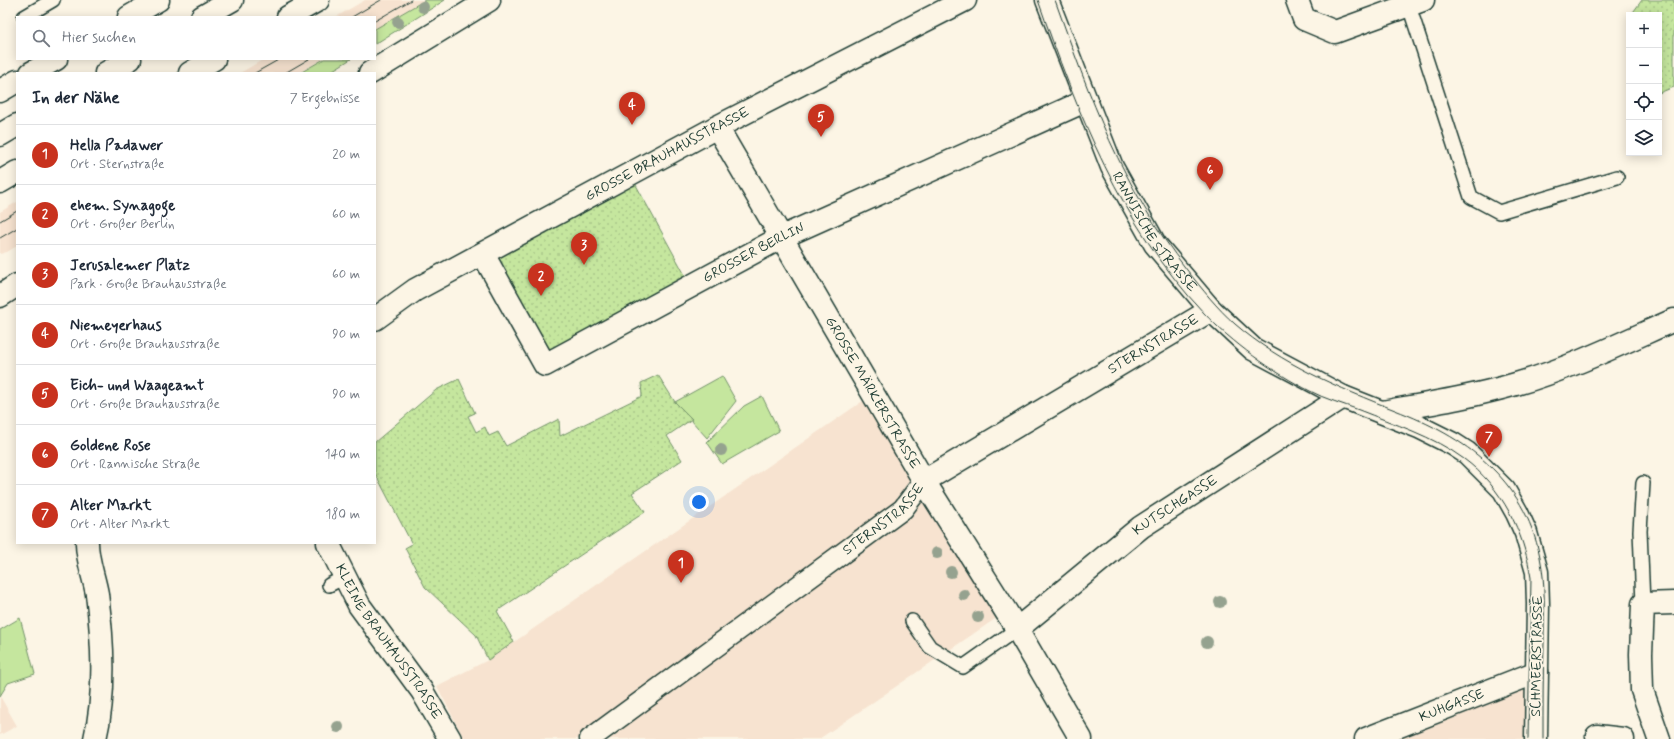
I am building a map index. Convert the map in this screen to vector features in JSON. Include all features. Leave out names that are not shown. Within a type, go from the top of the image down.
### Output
[{"type":"street","points":[[131,16],[158,0]]},
{"type":"street","points":[[204,16],[232,0]]},
{"type":"street","points":[[290,16],[318,0]]},
{"type":"street","points":[[372,72],[489,0]]},
{"type":"street","name":"GROSSE BRAUHAUSSTRASSE","points":[[376,318],[415,290],[717,127],[965,0]]},
{"type":"street","name":"RANNISCHE STRASSE","points":[[1046,0],[1112,167],[1155,244],[1211,310],[1254,349],[1343,397],[1382,412]]},
{"type":"street","points":[[1296,0],[1304,19],[1335,32],[1416,3]]},
{"type":"street","points":[[33,72],[54,60]]},
{"type":"street","points":[[108,72],[128,60]]},
{"type":"street","points":[[192,72],[212,60]]},
{"type":"street","points":[[0,91],[16,82]]},
{"type":"street","name":"GROSSER BERLIN","points":[[484,254],[545,365],[782,237],[1085,101]]},
{"type":"street","points":[[0,135],[16,126]]},
{"type":"street","name":"GROSSE MÄRKERSTRASSE","points":[[717,127],[924,481],[1017,629],[1081,739]]},
{"type":"street","points":[[0,182],[16,173]]},
{"type":"street","points":[[0,296],[16,286]]},
{"type":"street","name":"STERNSTRASSE","points":[[590,739],[903,509],[924,481],[1211,310]]},
{"type":"street","points":[[1382,412],[1454,400],[1516,384],[1568,366],[1674,320]]},
{"type":"street","name":"KUTSCHGASSE","points":[[1017,629],[1141,527],[1343,397]]},
{"type":"street","name":"SCHMEERSTRASSE","points":[[1382,412],[1419,427],[1453,444],[1467,453],[1504,490],[1526,533],[1537,572],[1536,739]]},
{"type":"street","points":[[87,544],[96,593],[103,662],[100,716],[95,739]]},
{"type":"street","name":"KLEINE BRAUHAUSSTRASSE","points":[[328,544],[337,581],[359,605],[422,690],[450,739]]},
{"type":"street","points":[[1659,739],[1642,690],[1641,654],[1643,604],[1674,603]]},
{"type":"street","name":"KUHGASSE","points":[[1366,739],[1537,672]]},
{"type":"street","points":[[1597,736],[1623,739]]},
{"type":"lane","points":[[26,16],[54,0]]},
{"type":"lane","points":[[1416,3],[1471,197],[1499,212],[1616,177]]},
{"type":"lane","points":[[1643,483],[1640,531],[1643,604]]},
{"type":"lane","points":[[912,621],[930,647],[963,667],[1017,629]]},
{"type":"shaded area","points":[[365,0],[425,0],[376,28],[376,16],[338,16]]},
{"type":"shaded area","points":[[262,60],[321,60],[300,72],[242,72]]},
{"type":"shaded area","points":[[16,203],[16,247],[0,254],[0,212]]},
{"type":"shaded area","points":[[870,396],[998,617],[819,739],[464,739],[437,686],[488,660]]},
{"type":"shaded area","points":[[1527,677],[1525,739],[1366,739]]},
{"type":"shaded area","points":[[0,696],[17,726],[0,735]]},
{"type":"green space","points":[[425,0],[445,0],[376,43],[376,28]]},
{"type":"green space","points":[[1642,0],[1674,0],[1674,87],[1662,92],[1662,12],[1633,12]]},
{"type":"green space","points":[[322,60],[349,60],[330,72],[302,72]]},
{"type":"green space","points":[[630,174],[691,286],[545,365],[483,254]]},
{"type":"green space","points":[[658,375],[675,402],[692,419],[667,436],[682,460],[632,493],[645,512],[497,611],[514,642],[488,660],[476,635],[425,587],[405,548],[412,544],[376,475],[376,441],[436,390],[459,379],[475,413],[468,416],[476,432],[485,427],[489,436],[498,432],[506,446],[559,419],[560,436],[642,396],[641,383]]},
{"type":"green space","points":[[722,376],[736,401],[707,438],[675,402]]},
{"type":"green space","points":[[762,396],[779,431],[722,464],[707,442],[744,406]]},
{"type":"green space","points":[[20,618],[35,674],[8,683],[0,696],[0,630]]},
{"type":"tram line","points":[[354,16],[381,0]]},
{"type":"tram line","points":[[376,20],[411,0]]},
{"type":"tram line","points":[[1038,0],[1069,84],[1104,166],[1125,205],[1149,243],[1175,279],[1204,313],[1240,346],[1296,384],[1322,396],[1413,431],[1452,451],[1478,470],[1500,497],[1517,528],[1528,561],[1531,578],[1528,739]]},
{"type":"tram line","points":[[1055,0],[1095,107],[1126,174],[1164,239],[1216,305],[1228,318],[1253,338],[1291,363],[1332,384],[1421,421],[1445,433],[1488,464],[1506,483],[1520,504],[1532,529],[1540,557],[1543,578],[1543,739]]},
{"type":"tram line","points":[[257,72],[278,60]]},
{"type":"tram line","points":[[287,72],[307,60]]},
{"type":"tram line","points":[[0,221],[16,212]]},
{"type":"tram line","points":[[0,238],[16,229]]},
{"type":"place","name":"Niemeyerhaus","points":[[632,125]]},
{"type":"place","name":"Eich- und Waageamt","points":[[821,137]]},
{"type":"place","name":"Goldene Rose","points":[[1210,190]]},
{"type":"place","name":"Jerusalemer Platz","points":[[584,265]]},
{"type":"place","name":"ehem. Synagoge","points":[[541,296]]},
{"type":"place","name":"Alter Markt","points":[[1489,457]]},
{"type":"place","name":"Hella Padawer","points":[[681,583]]}]
